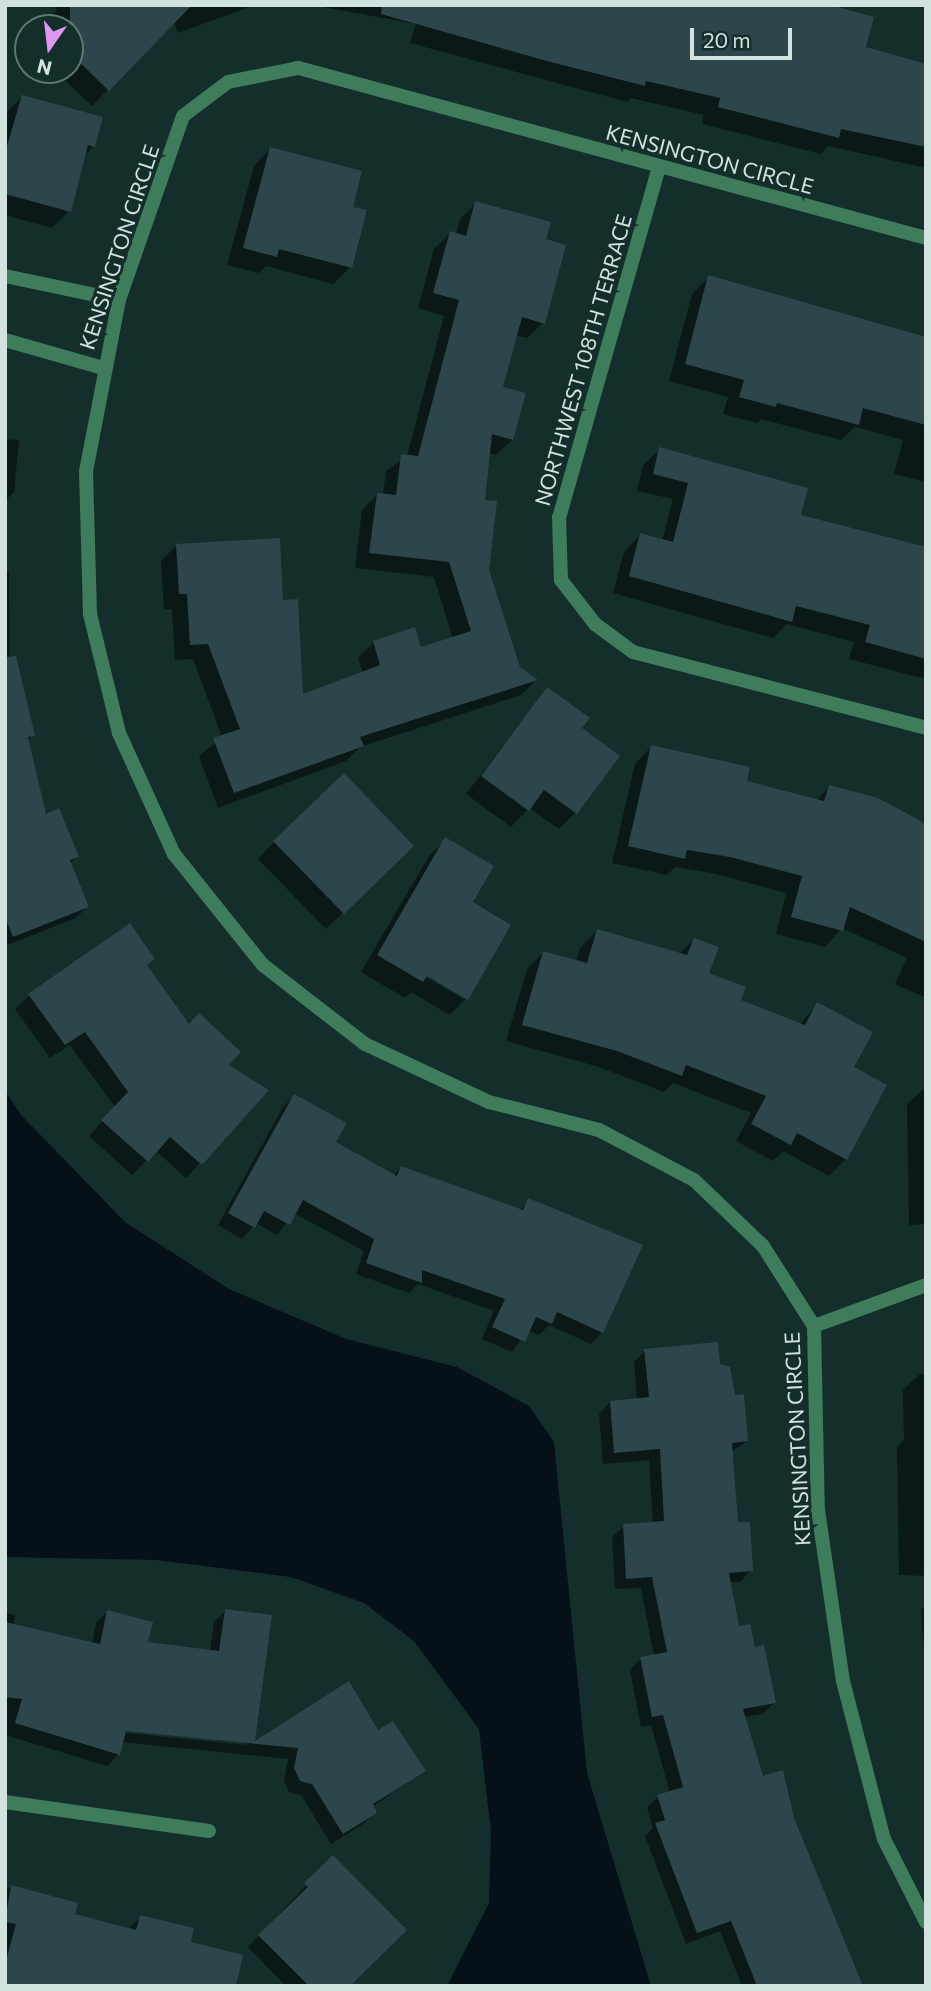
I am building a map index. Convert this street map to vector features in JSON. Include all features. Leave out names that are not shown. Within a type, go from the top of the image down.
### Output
[{"type":"street","name":"KENSINGTON CIRCLE","points":[[926,238],[298,68],[228,82],[183,116],[119,300],[103,368],[86,471],[90,614],[119,733],[174,854],[263,965],[365,1044],[489,1102],[599,1130],[694,1180],[763,1246],[814,1326],[818,1510],[843,1681],[884,1839],[926,1922]]},
{"type":"street","name":"NORTHWEST 108TH TERRACE","points":[[659,167],[559,517],[561,580],[595,624],[633,652],[926,728]]},
{"type":"street","points":[[5,275],[119,300]]},
{"type":"street","points":[[5,340],[103,368]]},
{"type":"street","points":[[814,1326],[926,1285]]},
{"type":"street","points":[[5,1802],[209,1831]]},
{"type":"shaded area","points":[[5,1091],[22,1116],[125,1222],[229,1289],[346,1339],[457,1367],[529,1406],[554,1442],[587,1773],[651,1986],[447,1986],[489,1903],[491,1832],[479,1729],[414,1641],[364,1603],[291,1577],[156,1560],[5,1557]]},
{"type":"building","points":[[70,5],[192,5],[109,91],[84,67],[84,14],[70,14]]},
{"type":"building","points":[[382,5],[830,5],[874,17],[866,47],[926,64],[926,147],[841,129],[839,138],[718,107],[720,98],[646,81],[645,86],[547,61],[381,14]]},
{"type":"building","points":[[22,95],[103,117],[95,147],[88,145],[71,212],[5,194],[5,153]]},
{"type":"building","points":[[270,147],[362,171],[353,207],[367,210],[352,268],[279,249],[277,257],[243,248]]},
{"type":"building","points":[[475,201],[551,222],[546,239],[566,245],[545,324],[522,317],[503,387],[526,393],[513,440],[492,434],[485,500],[497,501],[489,570],[520,667],[538,680],[360,737],[364,746],[234,793],[213,738],[240,729],[208,644],[190,645],[187,594],[179,594],[176,544],[280,538],[283,600],[298,599],[303,694],[380,665],[373,641],[415,627],[421,647],[471,631],[449,562],[369,553],[377,493],[396,495],[401,454],[418,456],[459,300],[433,293],[450,231],[466,236]]},
{"type":"building","points":[[708,275],[926,337],[926,425],[863,408],[859,425],[777,403],[776,407],[739,397],[744,380],[685,364]]},
{"type":"building","points":[[659,447],[808,488],[801,515],[926,547],[926,659],[865,642],[870,625],[796,606],[792,622],[629,576],[640,533],[673,542],[688,483],[653,474]]},
{"type":"building","points":[[16,656],[35,736],[28,737],[46,814],[59,808],[79,857],[70,860],[89,907],[13,937],[5,917],[5,657]]},
{"type":"building","points":[[547,687],[590,718],[582,728],[620,756],[577,814],[544,790],[529,811],[481,776]]},
{"type":"building","points":[[651,745],[750,767],[747,781],[824,801],[829,785],[878,798],[926,824],[926,942],[850,907],[843,931],[791,917],[802,876],[730,857],[687,850],[685,859],[628,846]]},
{"type":"building","points":[[344,773],[414,846],[344,914],[273,841]]},
{"type":"building","points":[[445,837],[494,866],[473,902],[511,925],[468,1000],[427,976],[423,982],[377,955]]},
{"type":"building","points":[[130,923],[155,959],[147,965],[189,1024],[199,1013],[241,1052],[229,1065],[269,1090],[202,1165],[170,1137],[148,1162],[101,1120],[128,1092],[85,1032],[65,1045],[28,994]]},
{"type":"building","points":[[597,929],[687,955],[694,938],[719,947],[709,973],[746,987],[741,1000],[805,1025],[817,1002],[873,1032],[854,1067],[887,1085],[847,1160],[797,1133],[791,1145],[751,1124],[766,1096],[686,1065],[682,1076],[617,1051],[522,1025],[543,951],[587,963]]},
{"type":"building","points":[[294,1094],[347,1123],[336,1142],[397,1176],[401,1166],[523,1210],[528,1198],[643,1245],[603,1333],[557,1312],[552,1324],[536,1317],[525,1342],[492,1327],[505,1299],[422,1270],[422,1283],[366,1263],[374,1239],[303,1200],[290,1225],[264,1211],[255,1228],[228,1213]]},
{"type":"building","points":[[718,1342],[720,1364],[730,1367],[735,1395],[744,1394],[748,1441],[732,1443],[738,1522],[750,1522],[753,1571],[729,1573],[739,1626],[750,1624],[755,1647],[764,1645],[776,1703],[743,1709],[763,1776],[783,1770],[794,1818],[863,1986],[757,1986],[731,1921],[697,1933],[655,1823],[665,1820],[657,1795],[683,1787],[663,1715],[652,1717],[640,1657],[667,1652],[652,1577],[626,1579],[623,1524],[664,1521],[660,1449],[614,1453],[610,1401],[649,1397],[644,1349]]},
{"type":"building","points":[[225,1609],[272,1615],[255,1741],[349,1681],[378,1730],[393,1721],[426,1771],[373,1804],[377,1813],[343,1834],[312,1784],[300,1781],[294,1768],[298,1748],[126,1731],[120,1755],[15,1723],[22,1699],[5,1697],[5,1622],[100,1644],[107,1610],[153,1622],[148,1642],[219,1651]]},
{"type":"building","points":[[333,1855],[407,1930],[350,1986],[309,1986],[258,1935],[308,1887],[304,1883]]},
{"type":"building","points":[[11,1885],[78,1903],[75,1914],[136,1930],[140,1915],[194,1928],[191,1942],[243,1955],[236,1986],[5,1986],[5,1964],[16,1924],[5,1922]]}]
